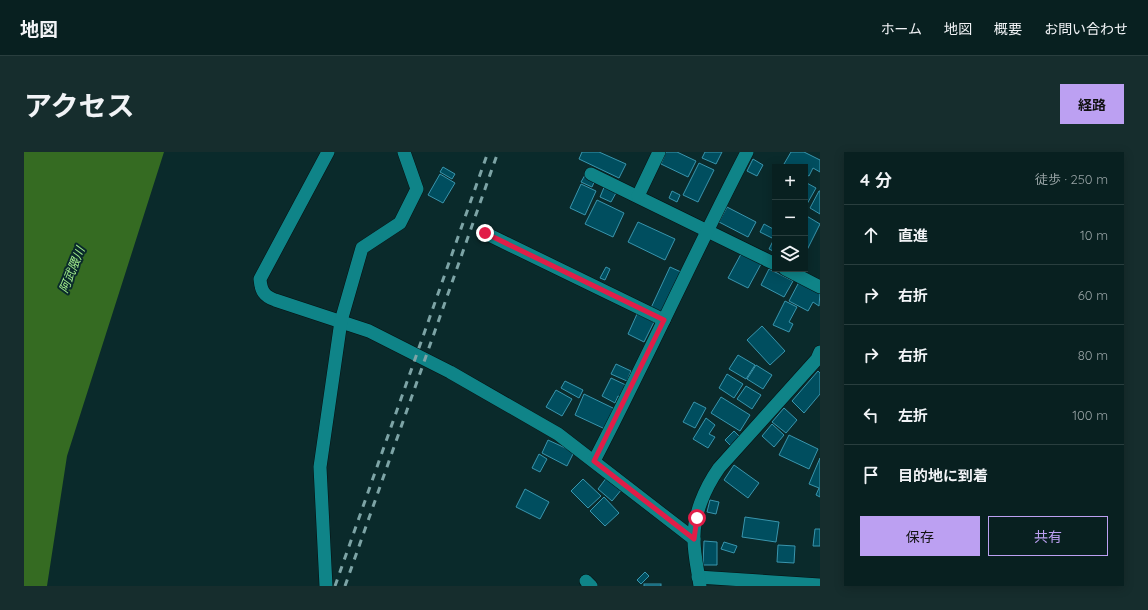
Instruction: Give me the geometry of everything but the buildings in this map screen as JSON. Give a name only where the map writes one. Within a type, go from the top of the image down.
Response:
[{"type":"street","points":[[328,152],[260,279],[261,287],[267,297],[369,331],[444,368],[558,434],[694,539]]},
{"type":"street","points":[[326,586],[320,467],[341,321],[362,248],[400,223],[417,189],[404,152]]},
{"type":"street","points":[[638,196],[659,152]]},
{"type":"street","points":[[594,461],[707,229],[747,152]]},
{"type":"street","points":[[591,174],[707,229],[772,262]]},
{"type":"street","points":[[485,233],[664,320]]},
{"type":"street","points":[[792,272],[820,287]]},
{"type":"street","points":[[819,357],[724,462],[709,483],[698,513],[694,539],[699,582],[820,585]]},
{"type":"street","points":[[586,586],[586,581],[591,586]]},
{"type":"water","name":"阿武隈川","points":[[24,152],[164,152],[67,456],[47,586],[24,586]]},
{"type":"railway","points":[[335,586],[488,152]]},
{"type":"railway","points":[[345,586],[498,152]]},
{"type":"route","points":[[485,233],[664,320],[625,402],[594,461],[694,539],[697,518]]}]
